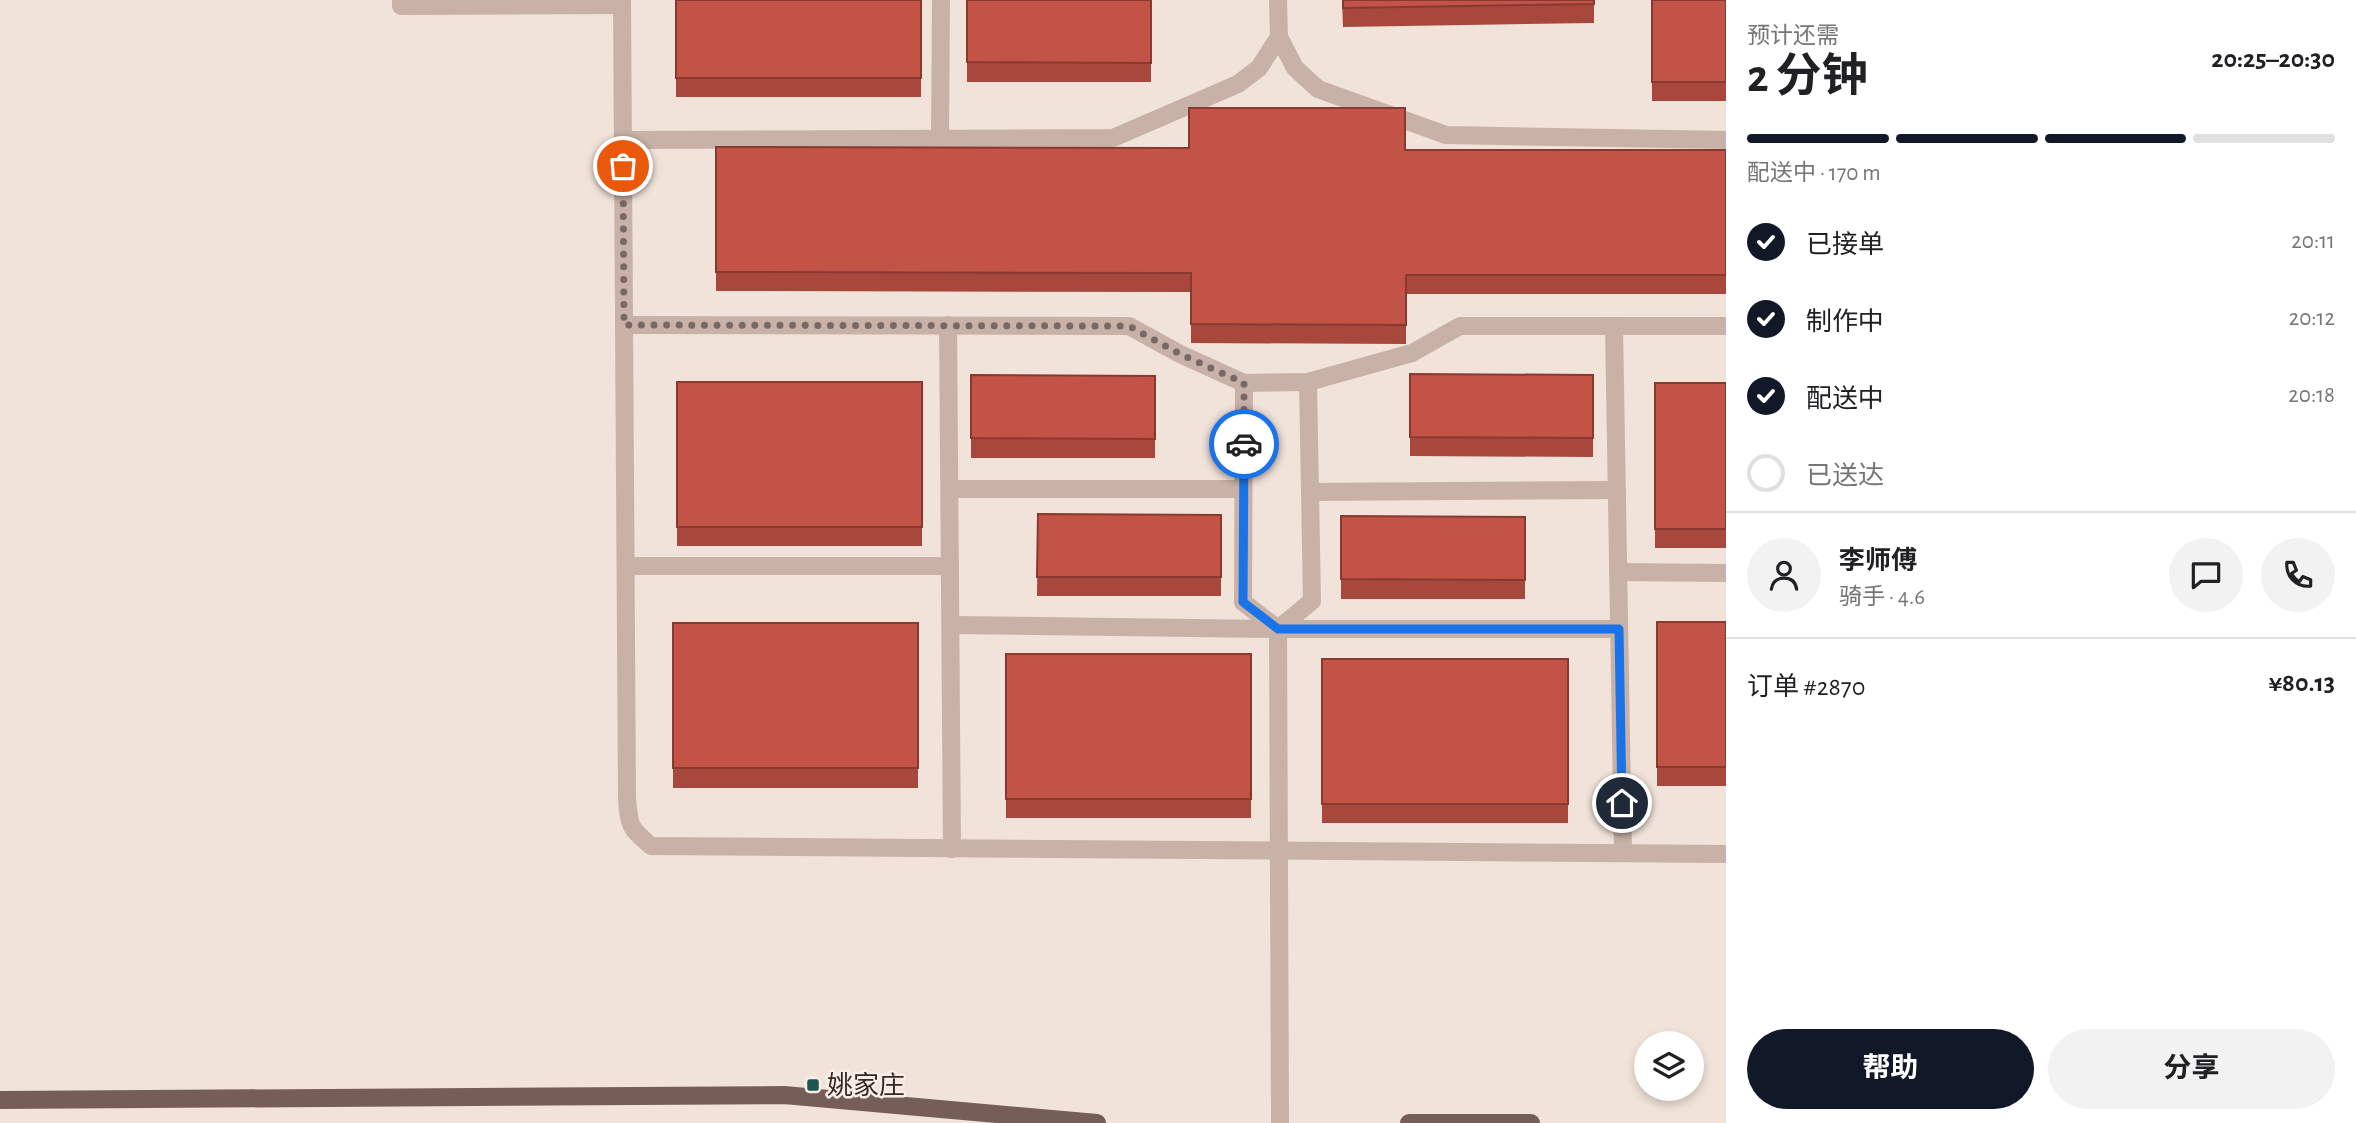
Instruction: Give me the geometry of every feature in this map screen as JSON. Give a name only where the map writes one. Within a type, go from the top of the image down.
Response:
[{"type":"main road","points":[[0,1100],[784,1095],[1097,1123]]},
{"type":"main road","points":[[1409,1123],[1531,1123]]},
{"type":"street","points":[[401,0],[401,6],[622,3],[627,798],[633,831],[651,846],[1726,854]]},
{"type":"street","points":[[940,139],[941,0]]},
{"type":"street","points":[[1279,0],[1279,37],[1295,68],[1318,89],[1447,135],[1726,140]]},
{"type":"street","points":[[623,140],[1112,138],[1238,84],[1259,68],[1279,37]]},
{"type":"street","points":[[624,325],[1129,326],[1180,354],[1244,383],[1308,382],[1412,353],[1460,326],[1726,326]]},
{"type":"street","points":[[948,325],[953,849]]},
{"type":"street","points":[[1614,326],[1623,853]]},
{"type":"street","points":[[1278,629],[1312,601],[1308,382]]},
{"type":"street","points":[[1244,383],[1243,602],[1278,629]]},
{"type":"street","points":[[950,489],[1244,489]]},
{"type":"street","points":[[1310,492],[1617,490]]},
{"type":"street","points":[[626,566],[950,566]]},
{"type":"street","points":[[1618,572],[1726,573]]},
{"type":"street","points":[[951,625],[1619,629]]},
{"type":"street","points":[[1278,629],[1280,1123]]},
{"type":"building","points":[[676,0],[921,0],[921,78],[676,78]]},
{"type":"building","points":[[967,0],[1151,0],[1151,63],[967,62]]},
{"type":"building","points":[[1343,0],[1594,0],[1594,4],[1343,8]]},
{"type":"building","points":[[1652,0],[1726,0],[1726,82],[1652,82]]},
{"type":"building","points":[[1189,108],[1405,108],[1405,150],[1726,150],[1726,275],[1406,275],[1406,325],[1191,324],[1191,273],[716,272],[716,147],[1189,148]]},
{"type":"building","points":[[1410,374],[1593,375],[1593,438],[1410,437]]},
{"type":"building","points":[[971,375],[1155,376],[1155,439],[971,438]]},
{"type":"building","points":[[677,382],[922,382],[922,527],[677,527]]},
{"type":"building","points":[[1655,383],[1726,383],[1726,529],[1655,529]]},
{"type":"building","points":[[1038,514],[1221,515],[1221,577],[1037,577]]},
{"type":"building","points":[[1341,516],[1525,517],[1525,580],[1341,579]]},
{"type":"building","points":[[1657,622],[1726,622],[1726,767],[1657,767]]},
{"type":"building","points":[[673,623],[918,623],[918,768],[673,768]]},
{"type":"building","points":[[1006,654],[1251,654],[1251,799],[1006,799]]},
{"type":"building","points":[[1322,659],[1568,659],[1568,804],[1322,804]]},
{"type":"way so far","points":[[623,166],[624,325],[1129,326],[1180,354],[1244,383],[1244,444]]},
{"type":"place","name":"姚家庄","points":[[813,1085]]},
{"type":"route","points":[[1244,444],[1243,602],[1278,629],[1619,629],[1622,803]]}]
